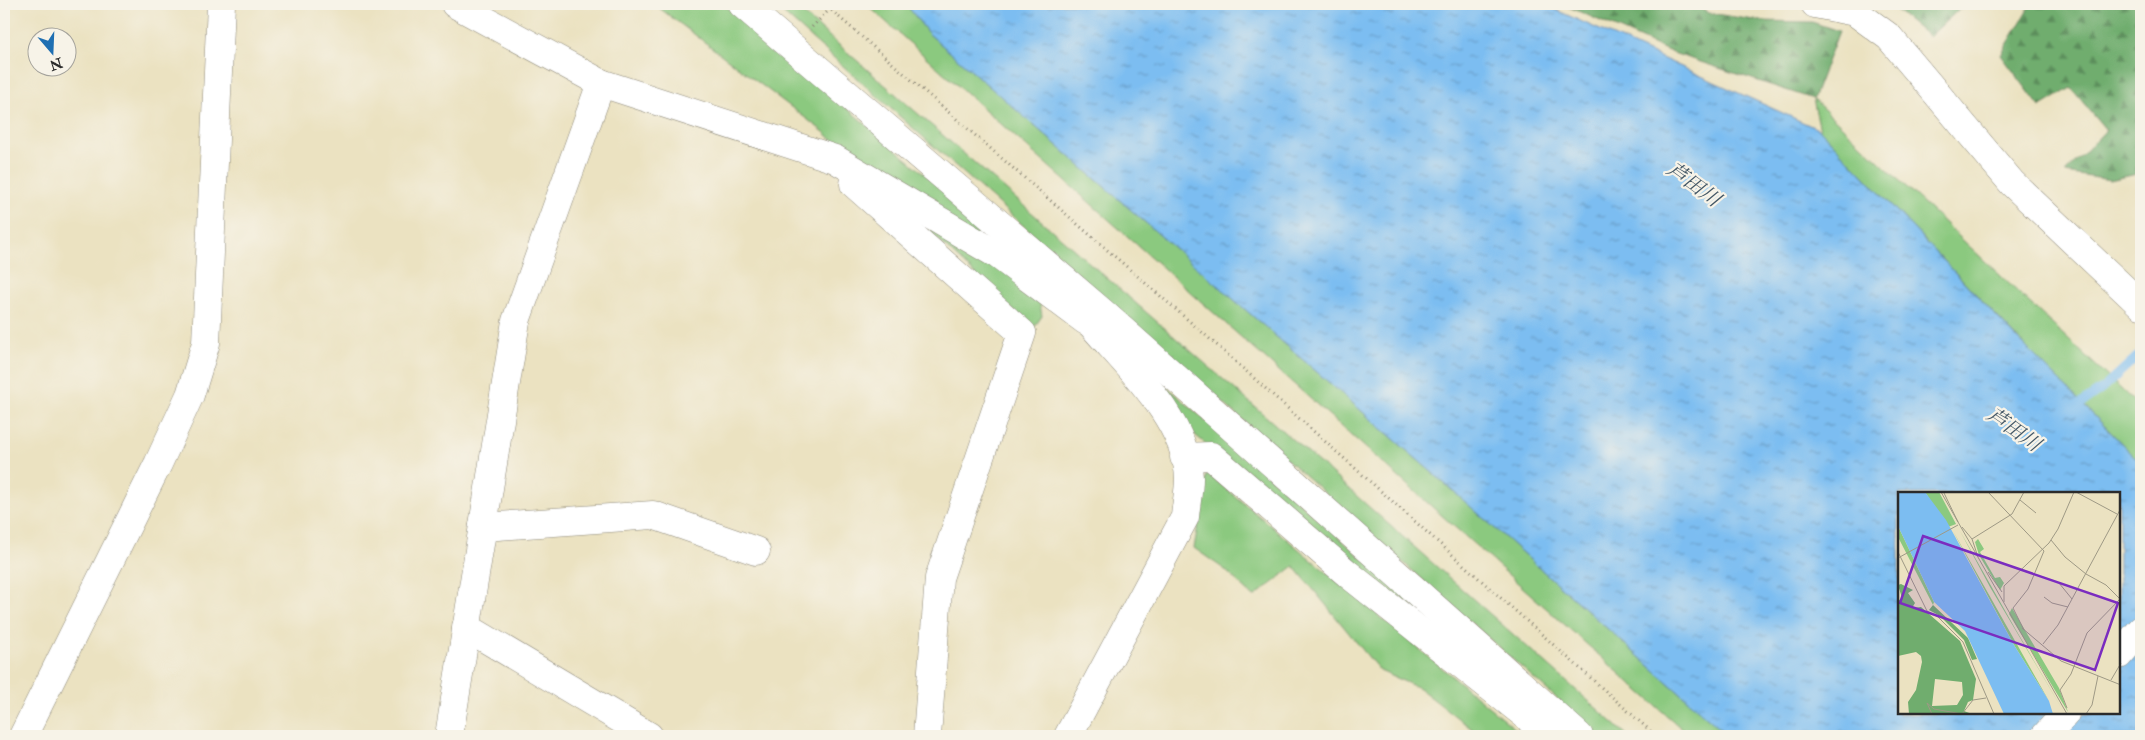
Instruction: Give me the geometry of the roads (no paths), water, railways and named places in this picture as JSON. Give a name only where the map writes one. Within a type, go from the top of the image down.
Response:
[{"type":"street","points":[[23,736],[158,464],[190,395],[206,343],[220,4]]},
{"type":"street","points":[[455,4],[601,83],[834,159],[998,255],[1097,318],[1159,402],[1182,445],[1189,478],[1185,517],[1068,736]]},
{"type":"street","points":[[742,4],[1097,318],[1579,736]]},
{"type":"street","points":[[1815,4],[1855,12],[1889,37],[2012,184],[2141,304]]},
{"type":"street","points":[[448,736],[516,322],[601,83]]},
{"type":"street","points":[[834,159],[846,177],[1022,333],[939,578],[927,736]]},
{"type":"street","points":[[1184,457],[1211,456],[1348,574],[1529,718],[1543,736]]},
{"type":"street","points":[[482,527],[653,515],[756,551]]},
{"type":"street","points":[[466,627],[649,736]]},
{"type":"street","points":[[2120,654],[2141,630]]},
{"type":"street","points":[[2045,736],[2064,715]]},
{"type":"water","name":"芦田川","points":[[906,4],[1543,4],[1820,130],[2017,338],[2141,463],[2141,736],[1728,736],[1435,475],[928,33]]},
{"type":"waterway","points":[[2072,410],[2102,389],[2141,353]]}]
